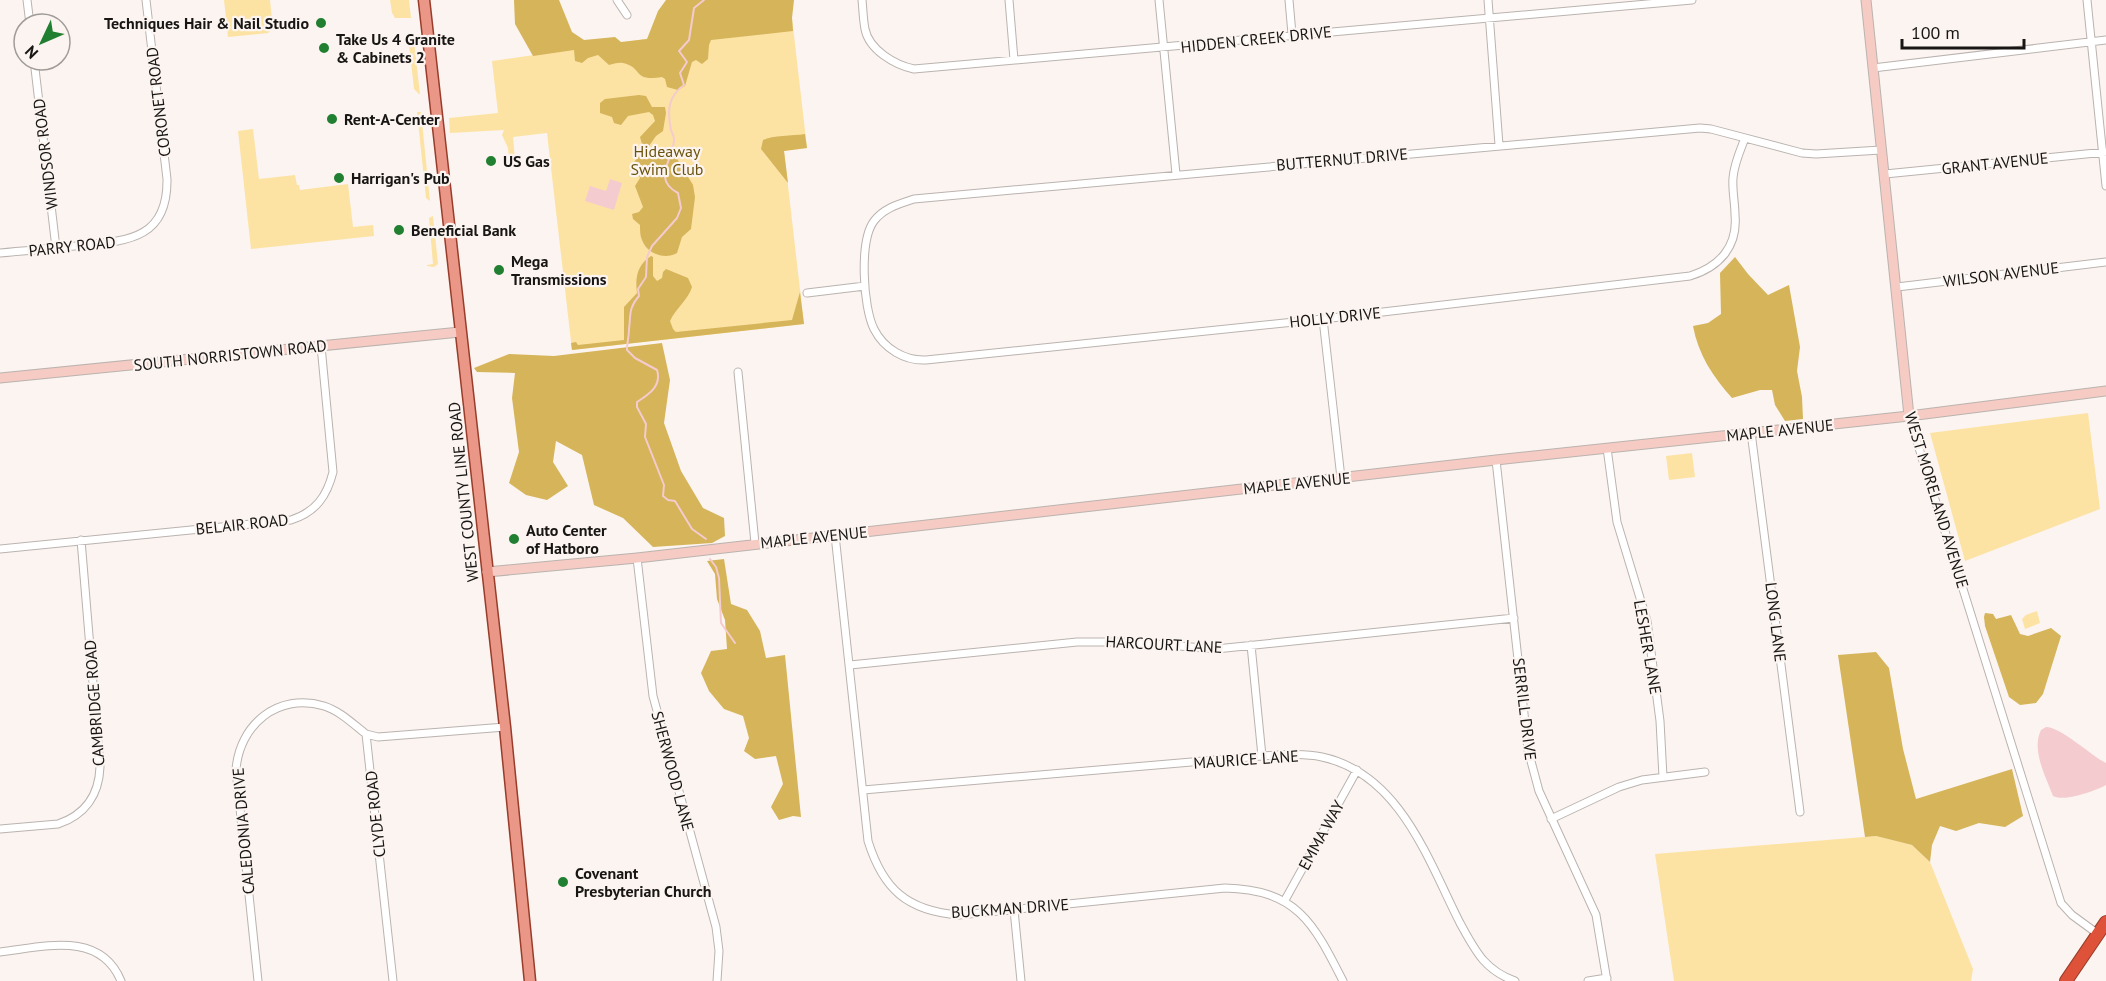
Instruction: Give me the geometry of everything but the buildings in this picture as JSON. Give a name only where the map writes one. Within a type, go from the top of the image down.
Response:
[{"type":"highway","points":[[2066,981],[2106,922]]},
{"type":"main road","name":"WEST COUNTY LINE ROAD","points":[[424,0],[505,727],[530,981]]},
{"type":"street","name":"CORONET ROAD","points":[[146,0],[167,179],[164,204]]},
{"type":"street","points":[[617,0],[627,15]]},
{"type":"street","name":"HIDDEN CREEK DRIVE","points":[[862,0],[865,31],[870,40],[878,50],[905,67],[914,69],[1692,0]]},
{"type":"street","points":[[1009,0],[1014,60]]},
{"type":"street","points":[[1159,0],[1176,174]]},
{"type":"street","points":[[1289,0],[1292,34]]},
{"type":"street","points":[[1488,0],[1499,145]]},
{"type":"street","name":"WEST MORELAND AVENUE","points":[[1866,0],[1909,416],[2061,903],[2072,915],[2098,934]]},
{"type":"street","points":[[2087,0],[2106,186]]},
{"type":"street","points":[[1873,68],[2106,40]]},
{"type":"street","name":"WINDSOR ROAD","points":[[35,72],[56,248]]},
{"type":"street","name":"BUTTERNUT DRIVE","points":[[865,286],[864,251],[869,230],[883,212],[914,199],[1700,128],[1809,154],[1881,150]]},
{"type":"street","name":"HOLLY DRIVE","points":[[865,286],[870,318],[879,337],[900,356],[917,361],[1323,319],[1678,278],[1700,273],[1725,256],[1734,236],[1736,222],[1733,178],[1745,138]]},
{"type":"street","name":"GRANT AVENUE","points":[[1885,174],[2104,152]]},
{"type":"street","name":"PARRY ROAD","points":[[0,253],[124,241],[135,237],[151,226],[164,204]]},
{"type":"street","name":"WILSON AVENUE","points":[[1897,287],[2106,262]]},
{"type":"street","points":[[807,293],[865,286]]},
{"type":"street","points":[[1323,319],[1341,478]]},
{"type":"street","name":"SOUTH NORRISTOWN ROAD","points":[[0,378],[460,332]]},
{"type":"street","name":"BELAIR ROAD","points":[[0,549],[291,520],[316,507],[327,491],[333,472],[321,346]]},
{"type":"street","points":[[738,372],[755,543]]},
{"type":"street","name":"MAPLE AVENUE","points":[[487,572],[637,558],[1496,460],[1909,416],[2106,391]]},
{"type":"street","name":"LONG LANE","points":[[1751,432],[1800,813]]},
{"type":"street","name":"LESHER LANE","points":[[1607,448],[1617,522],[1647,621],[1660,721],[1663,777]]},
{"type":"street","name":"SERRILL DRIVE","points":[[1496,460],[1528,750],[1539,791],[1596,915],[1607,980]]},
{"type":"street","name":"BUCKMAN DRIVE","points":[[835,535],[868,841],[872,855],[885,879],[903,898],[914,905],[940,914],[959,915],[1225,888],[1257,891],[1285,900],[1308,920],[1316,929],[1343,981]]},
{"type":"street","name":"CAMBRIDGE ROAD","points":[[0,829],[58,824],[76,816],[87,806],[96,789],[100,767],[81,540]]},
{"type":"street","name":"SHERWOOD LANE","points":[[637,558],[653,696],[716,927],[719,951],[717,981]]},
{"type":"street","name":"HARCOURT LANE","points":[[850,665],[1077,642],[1129,642],[1216,649],[1514,618]]},
{"type":"street","points":[[1251,645],[1262,756]]},
{"type":"street","name":"CALEDONIA DRIVE","points":[[258,981],[236,770],[242,740],[252,726],[272,711],[304,703],[323,706],[338,713],[366,734]]},
{"type":"street","points":[[366,734],[378,737],[505,727]]},
{"type":"street","name":"CLYDE ROAD","points":[[366,734],[393,981]]},
{"type":"street","name":"MAURICE LANE","points":[[863,790],[1262,756],[1304,754],[1323,757],[1357,770],[1370,778],[1383,791],[1405,818],[1477,954],[1496,972],[1515,981]]},
{"type":"street","name":"EMMA WAY","points":[[1285,900],[1357,770]]},
{"type":"street","points":[[1551,819],[1618,787],[1642,780],[1706,772]]},
{"type":"street","points":[[1014,910],[1021,981]]},
{"type":"street","points":[[0,952],[66,945],[82,946],[96,952],[113,965],[121,981]]},
{"type":"street","points":[[1588,981],[1607,980]]},
{"type":"green space","points":[[224,0],[270,0],[273,29],[268,33],[228,37]]},
{"type":"green space","points":[[390,0],[409,0],[411,18],[395,18]]},
{"type":"green space","points":[[514,0],[559,0],[572,32],[584,40],[615,37],[621,42],[647,39],[658,11],[666,0],[794,0],[793,31],[711,40],[708,59],[702,64],[696,60],[692,62],[685,86],[678,90],[667,87],[662,77],[642,76],[623,63],[609,65],[598,55],[582,63],[575,61],[574,50],[533,56],[515,24]]},
{"type":"green space","name":"Hideaway Swim Club","points":[[792,18],[807,148],[784,151],[804,324],[572,350],[547,133],[513,137],[515,160],[509,159],[508,148],[502,135],[504,130],[450,133],[449,118],[498,113],[492,61]]},
{"type":"green space","points":[[413,32],[420,94],[414,89],[408,36],[408,33]]},
{"type":"green space","points":[[646,96],[652,107],[665,107],[663,131],[649,146],[642,144],[640,137],[655,121],[649,112],[628,116],[621,125],[614,123],[612,117],[600,113],[600,103],[605,99]]},
{"type":"green space","points":[[417,112],[421,112],[430,201],[426,198]]},
{"type":"green space","points":[[253,129],[259,179],[295,175],[300,190],[348,184],[353,227],[373,225],[374,236],[251,249],[238,131]]},
{"type":"green space","points":[[805,134],[807,148],[784,151],[788,183],[761,149],[763,140],[777,136]]},
{"type":"green space","points":[[664,151],[673,152],[693,185],[695,197],[691,229],[682,237],[677,253],[667,256],[652,252],[644,245],[640,225],[633,219],[632,214],[639,212],[643,207],[635,186],[640,178],[634,162],[639,156],[655,159]]},
{"type":"green space","points":[[433,216],[438,264],[434,267],[427,266],[433,264],[429,218]]},
{"type":"green space","points":[[651,256],[653,257],[653,276],[657,281],[662,278],[666,269],[688,278],[692,287],[670,321],[676,332],[792,320],[800,292],[804,324],[572,350],[571,343],[576,342],[578,345],[624,340],[624,307],[637,293],[638,272]]},
{"type":"green space","points":[[1735,257],[1768,295],[1789,285],[1800,347],[1797,371],[1803,419],[1785,421],[1775,405],[1772,390],[1760,390],[1732,398],[1703,356],[1693,326],[1708,323],[1721,314],[1720,273]]},
{"type":"green space","points":[[662,343],[670,380],[664,423],[681,471],[703,508],[724,518],[725,536],[712,543],[653,547],[623,518],[594,505],[582,455],[556,441],[553,462],[568,486],[547,500],[526,495],[509,483],[519,452],[512,398],[515,373],[477,372],[474,368],[509,354],[554,356]]},
{"type":"green space","points":[[2088,413],[2100,509],[1965,561],[1930,433]]},
{"type":"green space","points":[[1692,453],[1695,477],[1669,480],[1666,456]]},
{"type":"green space","points":[[724,559],[731,604],[747,610],[760,631],[766,658],[785,655],[801,817],[793,816],[779,820],[771,807],[783,784],[776,756],[755,759],[744,751],[749,738],[743,716],[724,709],[709,691],[701,673],[711,651],[727,649],[725,620],[717,599],[715,574],[707,561]]},
{"type":"green space","points":[[2037,611],[2040,623],[2025,629],[2022,619]]},
{"type":"green space","points":[[1985,613],[1993,614],[1996,619],[2011,615],[2020,634],[2028,636],[2051,628],[2061,636],[2043,694],[2036,703],[2020,705],[2009,697],[1985,626]]},
{"type":"green space","points":[[1876,652],[1889,668],[1903,749],[1916,799],[2012,769],[2023,816],[2005,827],[1979,823],[1956,831],[1940,826],[1932,845],[1930,862],[1912,845],[1876,836],[1865,837],[1838,655]]},
{"type":"green space","points":[[1876,836],[1912,845],[1930,862],[1973,969],[1971,981],[1674,981],[1655,854]]},
{"type":"shaded area","points":[[610,179],[622,183],[614,210],[585,201],[590,186],[606,191]]},
{"type":"shaded area","points":[[2046,727],[2067,736],[2106,763],[2106,785],[2072,797],[2053,796],[2041,763],[2038,746],[2041,730]]},
{"type":"waterway","points":[[704,0],[694,8],[689,40],[679,51],[687,62],[680,73],[684,85],[675,94],[669,110],[674,139],[665,175],[670,187],[678,193],[681,208],[677,218],[652,246],[647,257],[646,277],[638,289],[639,296],[631,312],[627,350],[635,358],[657,370],[656,385],[650,393],[637,402],[637,407],[646,424],[645,437],[664,485],[663,496],[675,501],[692,529],[706,539]]},
{"type":"waterway","points":[[710,559],[716,567],[719,578],[721,623],[735,643]]},
{"type":"place","name":"Techniques Hair & Nail Studio","points":[[321,23]]},
{"type":"place","name":"Take Us 4 Granite & Cabinets 2","points":[[324,48]]},
{"type":"place","name":"Rent-A-Center","points":[[332,119]]},
{"type":"place","name":"US Gas","points":[[491,161]]},
{"type":"place","name":"Harrigan's Pub","points":[[339,178]]},
{"type":"place","name":"Beneficial Bank","points":[[399,230]]},
{"type":"place","name":"Mega Transmissions","points":[[499,270]]},
{"type":"place","name":"Auto Center of Hatboro","points":[[514,539]]},
{"type":"place","name":"Covenant Presbyterian Church","points":[[563,882]]}]
